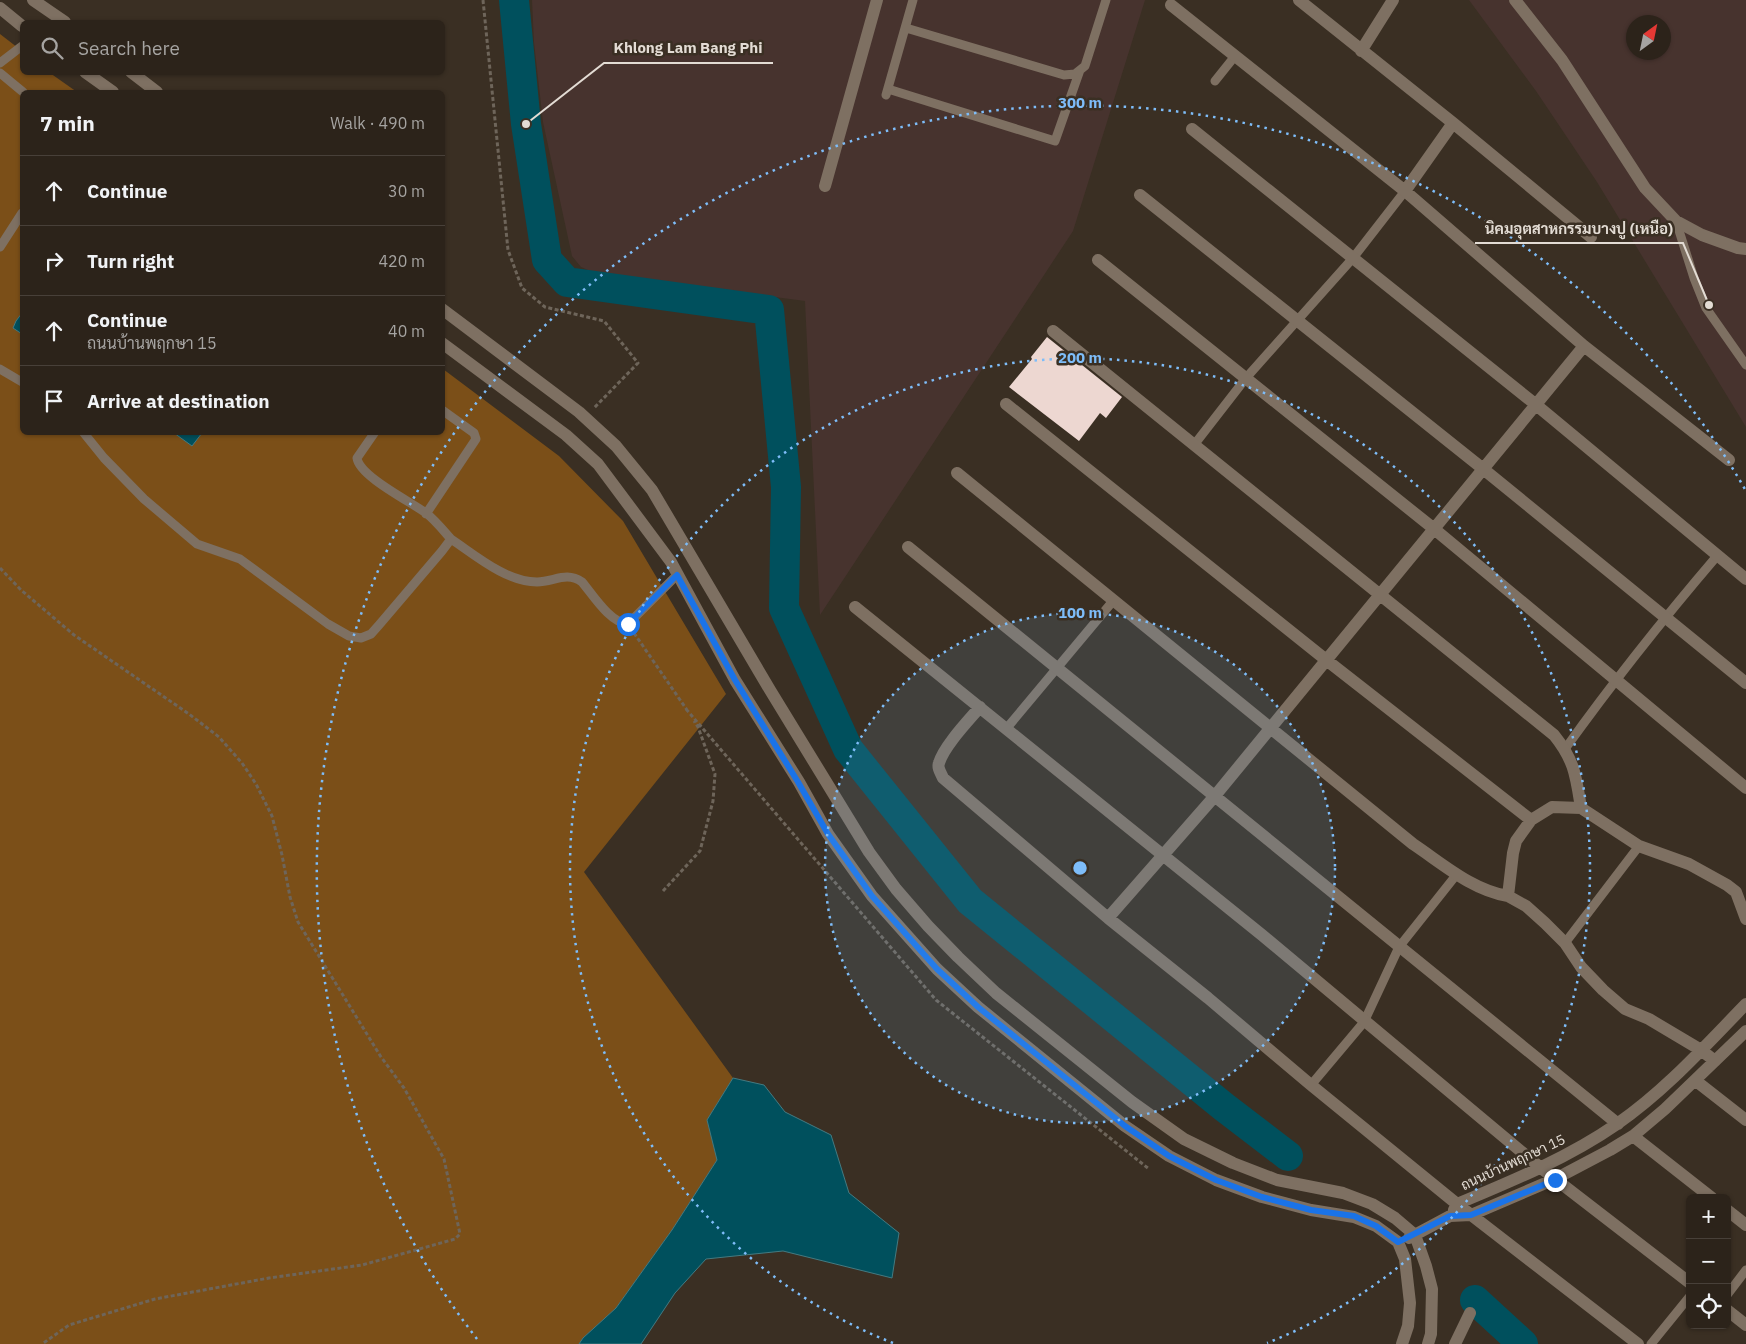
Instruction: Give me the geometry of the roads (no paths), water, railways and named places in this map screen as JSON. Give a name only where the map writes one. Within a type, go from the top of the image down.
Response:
[{"type":"street","points":[[33,0],[57,20]]},
{"type":"street","points":[[825,186],[877,0]]},
{"type":"street","points":[[1299,0],[1453,123],[1591,237]]},
{"type":"street","points":[[1361,51],[1393,0]]},
{"type":"street","points":[[1515,0],[1562,60],[1645,188],[1676,221],[1702,235],[1746,249]]},
{"type":"street","points":[[1171,6],[1405,191],[1584,346],[1729,460]]},
{"type":"street","points":[[0,8],[20,24]]},
{"type":"street","points":[[90,75],[110,90]]},
{"type":"street","points":[[134,75],[154,90]]},
{"type":"street","points":[[1405,191],[1453,123]]},
{"type":"street","points":[[1192,129],[1535,404],[1746,580]]},
{"type":"street","points":[[1140,195],[1482,468],[1746,683]]},
{"type":"street","points":[[1098,260],[1433,528],[1746,788]]},
{"type":"street","points":[[445,311],[585,418],[616,446],[652,490],[770,690],[870,852],[896,889],[958,957],[996,993],[1124,1096],[1184,1139],[1232,1163],[1277,1180],[1343,1193],[1372,1204],[1395,1218],[1415,1235],[1426,1266],[1432,1289],[1431,1334],[1428,1344]]},
{"type":"street","points":[[1053,331],[1554,735],[1565,749],[1576,771],[1581,808]]},
{"type":"street","points":[[445,345],[566,435],[598,464],[671,562],[735,680],[828,834],[872,896],[937,969],[978,1007],[1125,1126],[1169,1156],[1216,1180],[1262,1197],[1311,1210],[1354,1216],[1376,1226],[1398,1242],[1405,1260],[1410,1303],[1408,1326],[1402,1344]]},
{"type":"street","points":[[1108,918],[1162,854],[1214,797],[1325,659],[1584,346]]},
{"type":"street","points":[[1006,404],[1325,659],[1531,820]]},
{"type":"street","points":[[957,473],[1413,844],[1467,881],[1492,893],[1508,896],[1526,906],[1565,943],[1581,967],[1625,1009],[1650,1019],[1701,1050],[1715,1061]]},
{"type":"street","points":[[908,548],[1618,1124]]},
{"type":"street","points":[[855,607],[1262,935],[1555,1180],[1686,1280]]},
{"type":"street","points":[[980,707],[946,749],[938,764],[943,778],[1108,918],[1208,998],[1457,1204],[1638,1344]]},
{"type":"street","points":[[1508,896],[1516,841],[1531,820],[1552,807],[1581,808],[1639,846],[1689,864],[1727,885],[1736,892],[1746,919]]},
{"type":"street","name":"ถนนบ้านพฤกษา 15","points":[[1450,1216],[1457,1204],[1541,1168],[1618,1124],[1654,1095],[1746,1004]]},
{"type":"street","points":[[1398,1242],[1450,1216],[1471,1215],[1555,1180],[1610,1150],[1633,1136],[1665,1109],[1746,1031]]},
{"type":"street","points":[[1696,1081],[1746,1120]]},
{"type":"street","points":[[1633,1136],[1707,1194]]},
{"type":"street","points":[[1731,1213],[1746,1225]]},
{"type":"street","points":[[1455,1344],[1470,1313]]},
{"type":"street","points":[[1731,1313],[1746,1325]]},
{"type":"lane","points":[[913,0],[887,92],[1055,140],[1080,70]]},
{"type":"lane","points":[[906,28],[1064,75],[1075,74],[1085,66],[1106,0]]},
{"type":"lane","points":[[0,63],[20,48]]},
{"type":"lane","points":[[1215,80],[1235,56]]},
{"type":"lane","points":[[0,73],[21,90]]},
{"type":"lane","points":[[1194,445],[1246,378],[1353,258],[1405,191]]},
{"type":"lane","points":[[0,247],[20,216]]},
{"type":"lane","points":[[1676,221],[1694,278],[1706,308],[1743,355],[1746,365]]},
{"type":"lane","points":[[0,369],[20,381]]},
{"type":"lane","points":[[426,514],[476,439],[474,433],[445,412]]},
{"type":"lane","points":[[85,435],[104,458],[144,499],[198,544],[240,558],[328,624],[349,636],[361,638],[372,634],[451,538]]},
{"type":"lane","points":[[373,435],[357,458],[359,465],[389,490],[426,514],[451,538],[492,568],[517,578],[537,582],[566,576],[576,578],[582,582],[611,616],[623,624],[628,624],[677,575]]},
{"type":"lane","points":[[1565,749],[1615,680],[1717,556]]},
{"type":"lane","points":[[1006,729],[1113,601]]},
{"type":"lane","points":[[1565,943],[1639,846]]},
{"type":"lane","points":[[1311,1085],[1364,1022],[1399,947],[1457,874]]},
{"type":"lane","points":[[1731,1290],[1746,1270]]},
{"type":"lane","points":[[1651,1344],[1686,1301]]},
{"type":"water","points":[[20,316],[20,333],[13,328]]},
{"type":"water","points":[[177,435],[200,435],[192,446]]},
{"type":"water","points":[[733,1078],[764,1085],[785,1112],[831,1135],[849,1193],[899,1233],[892,1278],[783,1251],[706,1259],[675,1293],[641,1344],[579,1344],[583,1338],[616,1308],[672,1230],[717,1160],[707,1120]]},
{"type":"waterway","points":[[514,0],[526,124],[547,260],[567,282],[769,310],[786,487],[784,608],[848,749],[970,901],[1224,1107],[1288,1156]]},
{"type":"waterway","points":[[1475,1300],[1523,1344]]},
{"type":"place","name":"Khlong Lam Bang Phi","points":[[526,124]]},
{"type":"place","name":"นิคมอุตสาหกรรมบางปู (เหนือ)","points":[[1709,305]]}]
